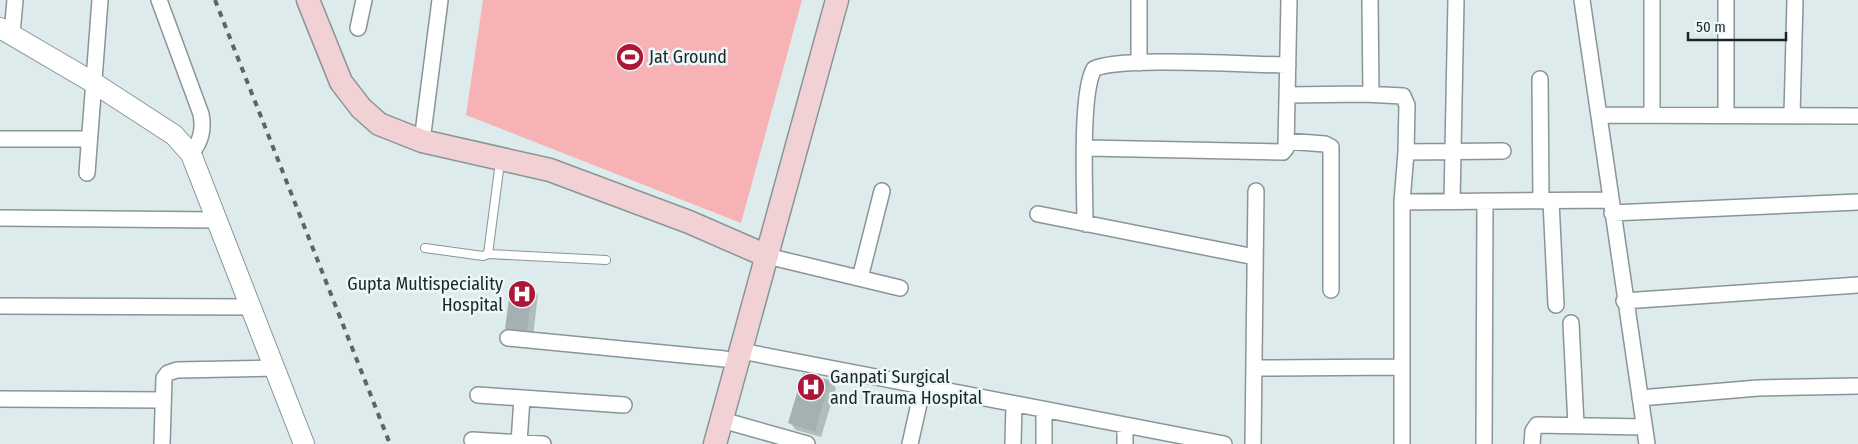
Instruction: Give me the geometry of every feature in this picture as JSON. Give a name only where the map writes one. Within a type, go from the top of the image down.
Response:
[{"type":"main road","points":[[308,0],[341,82],[361,108],[379,124],[422,141],[550,170],[689,222],[761,253]]},
{"type":"main road","points":[[702,444],[733,355],[761,253],[805,90],[823,0]]},
{"type":"main road","points":[[805,90],[837,0]]},
{"type":"main road","points":[[715,444],[722,420],[733,355]]},
{"type":"street","points":[[16,0],[6,31],[94,83],[174,135],[191,154],[304,444]]},
{"type":"street","points":[[87,173],[88,139],[100,0]]},
{"type":"street","points":[[159,0],[201,114],[203,129],[197,146],[191,154]]},
{"type":"street","points":[[358,28],[364,0]]},
{"type":"street","points":[[422,141],[440,0]]},
{"type":"street","points":[[1139,0],[1139,63]]},
{"type":"street","points":[[1086,148],[1279,153],[1286,148],[1289,0]]},
{"type":"street","points":[[1370,0],[1371,94]]},
{"type":"street","points":[[1452,201],[1456,0]]},
{"type":"street","points":[[1582,0],[1624,301],[1647,444]]},
{"type":"street","points":[[1652,0],[1652,115]]},
{"type":"street","points":[[1726,0],[1726,115]]},
{"type":"street","points":[[1792,116],[1795,0]]},
{"type":"street","points":[[1085,224],[1086,107],[1090,76],[1094,70],[1107,65],[1139,63],[1288,65]]},
{"type":"street","points":[[1540,80],[1546,201],[1556,305]]},
{"type":"street","points":[[1287,95],[1371,94],[1405,97],[1407,105],[1406,152],[1402,202],[1402,444]]},
{"type":"street","points":[[1598,115],[1858,116]]},
{"type":"street","points":[[0,139],[88,139]]},
{"type":"street","points":[[1286,141],[1325,144],[1332,147],[1331,290]]},
{"type":"street","points":[[1406,152],[1503,151]]},
{"type":"street","points":[[860,278],[882,191]]},
{"type":"street","points":[[1253,444],[1256,191]]},
{"type":"street","points":[[1402,202],[1546,201],[1611,206],[1858,202]]},
{"type":"street","points":[[1484,444],[1485,202]]},
{"type":"street","points":[[1038,214],[1255,258]]},
{"type":"street","points":[[0,218],[216,220]]},
{"type":"street","points":[[761,253],[900,288]]},
{"type":"street","points":[[1624,301],[1858,285]]},
{"type":"street","points":[[0,306],[250,308]]},
{"type":"street","points":[[1571,324],[1576,425]]},
{"type":"street","points":[[508,338],[733,355],[923,386],[1224,444]]},
{"type":"street","points":[[1254,368],[1402,367]]},
{"type":"street","points":[[162,444],[164,378],[168,373],[177,370],[275,368]]},
{"type":"street","points":[[910,444],[923,386]]},
{"type":"street","points":[[1640,398],[1758,388],[1858,386]]},
{"type":"street","points":[[478,395],[624,405]]},
{"type":"street","points":[[519,442],[522,398]]},
{"type":"street","points":[[0,399],[163,400]]},
{"type":"street","points":[[1013,444],[1014,404]]},
{"type":"street","points":[[1044,410],[1044,444]]},
{"type":"street","points":[[722,420],[807,444]]},
{"type":"street","points":[[1125,425],[1125,444]]},
{"type":"street","points":[[1532,444],[1533,431],[1537,425],[1644,427]]},
{"type":"street","points":[[472,440],[543,444]]},
{"type":"lane","points":[[488,254],[501,158]]},
{"type":"lane","points":[[424,248],[483,256],[488,254],[606,260]]},
{"type":"shaded area","name":"Jat Ground","points":[[483,0],[802,0],[741,223],[466,115]]},
{"type":"building","points":[[511,284],[532,287],[527,330],[505,329]]},
{"type":"building","points":[[803,373],[830,380],[815,432],[788,423]]},
{"type":"railway","points":[[215,0],[390,444]]},
{"type":"place","name":"Jat Ground","points":[[630,57]]},
{"type":"place","name":"Gupta Multispeciality Hospital","points":[[522,294]]},
{"type":"place","name":"Ganpati Surgical and Trauma Hospital","points":[[811,387]]}]
